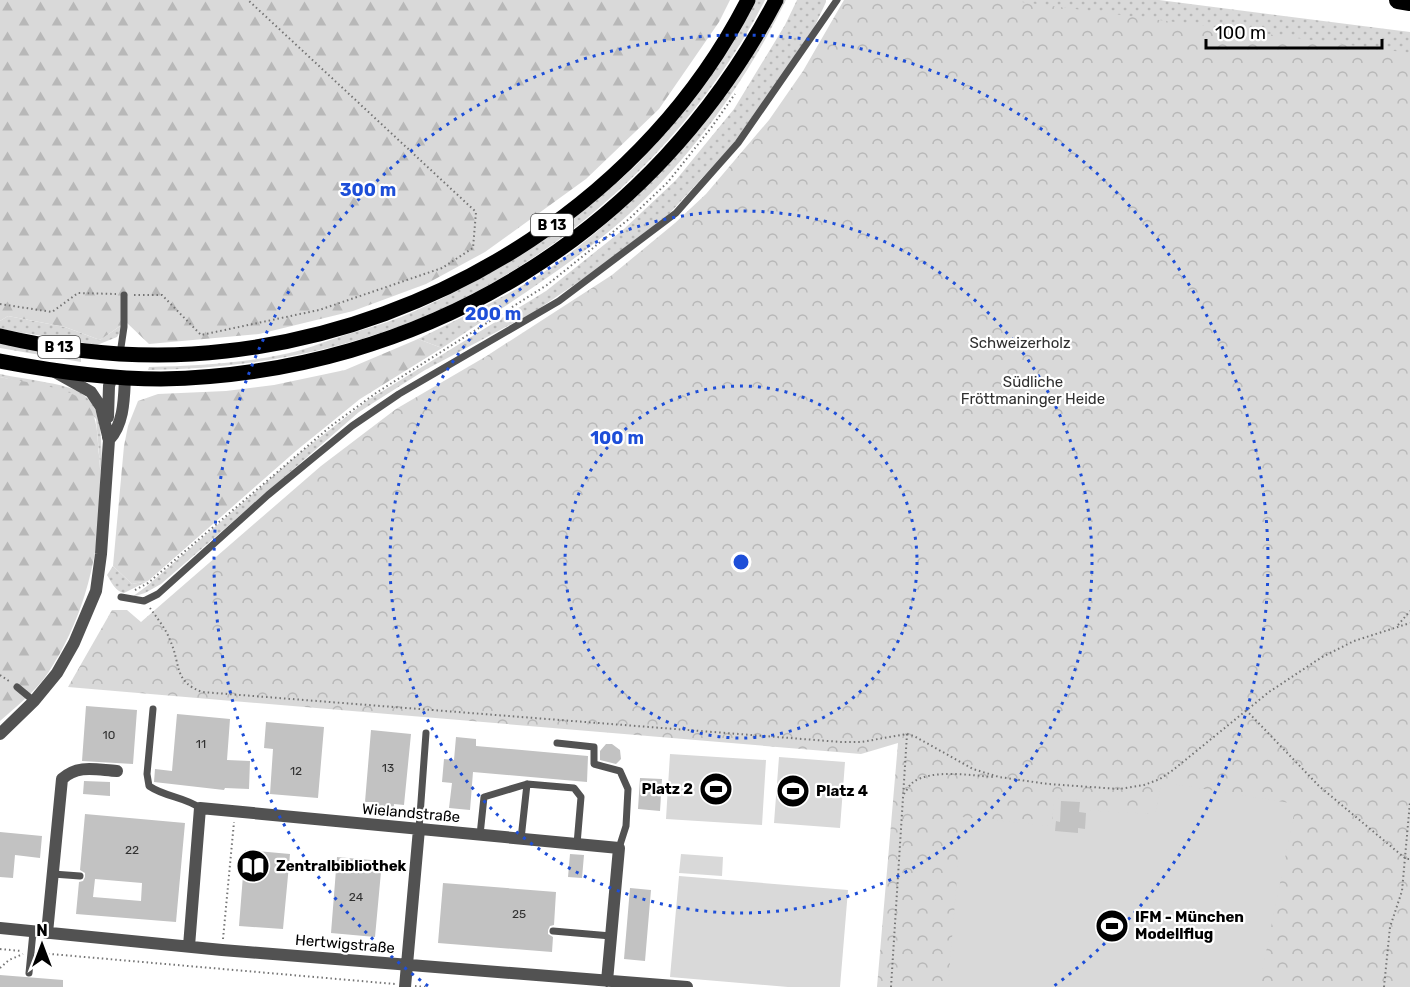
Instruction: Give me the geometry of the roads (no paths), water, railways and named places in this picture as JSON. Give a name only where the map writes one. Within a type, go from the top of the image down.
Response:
[{"type":"highway","points":[[1398,0],[1410,2]]},
{"type":"main road","name":"B 13","points":[[0,336],[59,347],[120,354],[169,355],[225,351],[278,343],[381,316],[458,282],[497,261],[562,218],[607,181],[649,140],[702,75],[747,0]]},
{"type":"main road","name":"B 13","points":[[0,361],[54,371],[118,377],[210,377],[307,363],[378,343],[443,316],[500,288],[558,251],[608,213],[643,181],[689,130],[729,78],[776,0]]},
{"type":"main road","points":[[118,377],[120,354]]},
{"type":"street","points":[[54,371],[91,392],[101,407],[108,440]]},
{"type":"street","points":[[0,734],[34,701],[57,673],[74,643],[96,591],[101,554],[108,405],[118,377]]},
{"type":"street","points":[[47,933],[62,779],[70,771],[79,768],[117,771]]},
{"type":"street","points":[[189,946],[200,808]]},
{"type":"street","name":"Wielandstraße","points":[[200,808],[619,848]]},
{"type":"street","points":[[405,986],[419,829]]},
{"type":"street","points":[[607,981],[619,848]]},
{"type":"street","name":"Hertwigstraße","points":[[0,928],[222,950],[687,987]]},
{"type":"lane","points":[[121,597],[144,601],[158,594],[268,495],[352,426],[399,394],[559,301],[622,256],[676,213],[738,143],[837,0]]},
{"type":"lane","points":[[120,354],[124,295]]},
{"type":"lane","points":[[16,687],[34,701]]},
{"type":"lane","points":[[153,709],[147,774],[149,786],[158,792],[190,800],[200,808]]},
{"type":"lane","points":[[419,829],[426,733]]},
{"type":"lane","points":[[557,743],[594,747],[594,764],[620,771],[628,789],[626,826],[619,848]]},
{"type":"lane","points":[[480,835],[484,797],[527,784],[574,788],[581,797],[577,844]]},
{"type":"lane","points":[[521,839],[527,784]]},
{"type":"lane","points":[[52,874],[80,876]]},
{"type":"lane","points":[[554,931],[611,936]]},
{"type":"lane","points":[[29,973],[33,932]]},
{"type":"place","name":"Platz 2","points":[[716,789]]},
{"type":"place","name":"Platz 4","points":[[793,791]]},
{"type":"place","name":"Zentralbibliothek","points":[[253,866]]},
{"type":"place","name":"IFM - München Modellflug","points":[[1112,926]]},
{"type":"park label","name":"Schweizerholz","points":[[1020,343]]},
{"type":"park label","name":"Südliche Fröttmaninger Heide","points":[[1033,390]]}]
